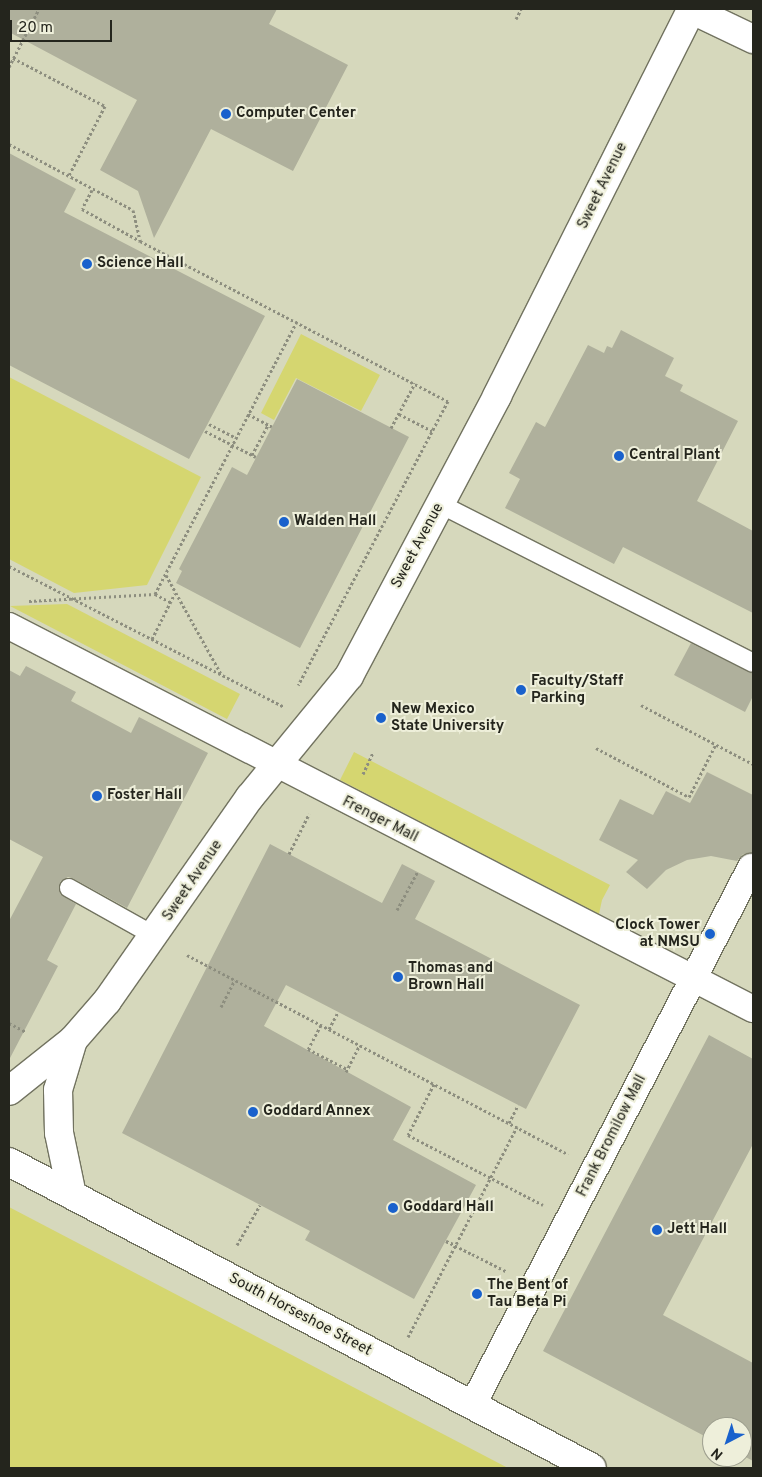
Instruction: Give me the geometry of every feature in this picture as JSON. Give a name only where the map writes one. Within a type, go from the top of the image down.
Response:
[{"type":"street","points":[[691,9],[753,40]]},
{"type":"street","name":"Sweet Avenue","points":[[9,1091],[73,1040],[155,936],[274,765],[349,676],[440,504],[691,9]]},
{"type":"street","name":"Frenger Mall","points":[[9,626],[322,790],[753,1010]]},
{"type":"street","name":"Frank Bromilow Mall","points":[[472,1406],[751,867]]},
{"type":"street","name":"Sweet Avenue","points":[[72,1195],[58,1133],[58,1090],[73,1040]]},
{"type":"street","name":"South Horseshoe Street","points":[[9,1162],[592,1468]]},
{"type":"lane","points":[[440,504],[753,662]]},
{"type":"lane","points":[[69,888],[155,936]]},
{"type":"path","points":[[9,67],[39,9]]},
{"type":"path","points":[[516,19],[521,9]]},
{"type":"path","points":[[14,58],[105,106],[68,176]]},
{"type":"path","points":[[9,144],[92,190],[133,210],[140,241]]},
{"type":"path","points":[[92,190],[82,209],[448,401],[295,691]]},
{"type":"path","points":[[155,594],[296,321]]},
{"type":"path","points":[[391,428],[415,383]]},
{"type":"path","points":[[205,431],[254,456],[270,426],[248,414]]},
{"type":"path","points":[[399,414],[432,432]]},
{"type":"path","points":[[209,424],[236,438]]},
{"type":"path","points":[[9,566],[286,708],[291,699]]},
{"type":"path","points":[[165,574],[222,675]]},
{"type":"path","points":[[152,639],[175,592]]},
{"type":"path","points":[[27,601],[155,594],[170,602]]},
{"type":"path","points":[[640,705],[753,764]]},
{"type":"path","points":[[596,748],[689,796],[716,744]]},
{"type":"path","points":[[371,758],[373,753]]},
{"type":"path","points":[[289,854],[322,790]]},
{"type":"path","points":[[397,910],[413,880]]},
{"type":"path","points":[[187,955],[595,1168]]},
{"type":"path","points":[[221,1007],[235,980]]},
{"type":"path","points":[[330,1029],[338,1012]]},
{"type":"path","points":[[9,1023],[26,1032]]},
{"type":"path","points":[[321,1025],[308,1049],[346,1071],[360,1045]]},
{"type":"path","points":[[434,1084],[408,1135],[569,1218]]},
{"type":"path","points":[[509,1123],[518,1106]]},
{"type":"path","points":[[406,1342],[517,1127]]},
{"type":"path","points":[[232,1255],[260,1204]]},
{"type":"path","points":[[456,1245],[446,1241],[534,1287]]},
{"type":"shaded area","name":"New Mexico State University","points":[[9,9],[753,9],[753,1468],[9,1468]]},
{"type":"shaded area","points":[[301,334],[380,375],[361,411],[296,378],[274,420],[261,413]]},
{"type":"shaded area","points":[[9,377],[201,477],[147,585],[74,593],[9,559]]},
{"type":"shaded area","points":[[67,604],[240,694],[227,719],[10,606]]},
{"type":"shaded area","points":[[354,752],[610,885],[602,900],[599,914],[340,780]]},
{"type":"shaded area","points":[[9,1207],[508,1468],[9,1468]]},
{"type":"building","name":"Computer Center","points":[[9,9],[277,9],[269,24],[348,65],[293,171],[211,129],[154,238],[138,191],[100,170],[137,100],[9,32]]},
{"type":"building","name":"Science Hall","points":[[9,153],[76,189],[64,212],[265,316],[189,459],[9,365]]},
{"type":"building","name":"Central Plant","points":[[621,330],[674,358],[665,376],[683,385],[680,391],[738,421],[697,501],[753,531],[753,613],[623,547],[614,564],[505,508],[520,479],[509,473],[536,422],[545,427],[588,345],[604,353],[607,346],[612,348]]},
{"type":"building","name":"Walden Hall","points":[[297,379],[409,437],[300,648],[176,583],[182,571],[179,569],[232,467],[247,475]]},
{"type":"building","points":[[691,643],[753,674],[753,696],[745,712],[674,675]]},
{"type":"building","name":"Foster Hall","points":[[26,666],[76,692],[71,701],[131,733],[139,717],[208,753],[127,908],[74,879],[68,877],[60,882],[60,894],[76,904],[47,960],[58,966],[9,1060],[9,921],[43,857],[9,839],[9,670],[20,676]]},
{"type":"building","points":[[707,772],[753,795],[753,853],[743,854],[737,861],[711,856],[687,860],[666,870],[647,889],[626,872],[638,860],[599,840],[620,799],[653,815],[666,791],[690,803]]},
{"type":"building","points":[[270,844],[382,903],[402,864],[435,881],[415,919],[580,1005],[526,1109],[286,985],[264,1026],[411,1107],[393,1140],[476,1185],[414,1299],[305,1240],[310,1231],[122,1133]]},
{"type":"building","name":"Jett Hall","points":[[709,1035],[753,1059],[753,1144],[663,1315],[753,1363],[753,1461],[752,1417],[702,1417],[702,1435],[543,1351]]},
{"type":"place","name":"Computer Center","points":[[226,114]]},
{"type":"place","name":"Science Hall","points":[[87,264]]},
{"type":"place","name":"Central Plant","points":[[619,456]]},
{"type":"place","name":"Walden Hall","points":[[284,522]]},
{"type":"place","name":"Faculty/Staff Parking","points":[[521,690]]},
{"type":"place","name":"New Mexico State University","points":[[381,718]]},
{"type":"place","name":"Foster Hall","points":[[97,796]]},
{"type":"place","name":"Clock Tower at NMSU","points":[[710,934]]},
{"type":"place","name":"Thomas and Brown Hall","points":[[398,977]]},
{"type":"place","name":"Goddard Annex","points":[[253,1112]]},
{"type":"place","name":"Goddard Hall","points":[[393,1208]]},
{"type":"place","name":"Jett Hall","points":[[657,1230]]},
{"type":"place","name":"The Bent of Tau Beta Pi","points":[[477,1294]]}]
